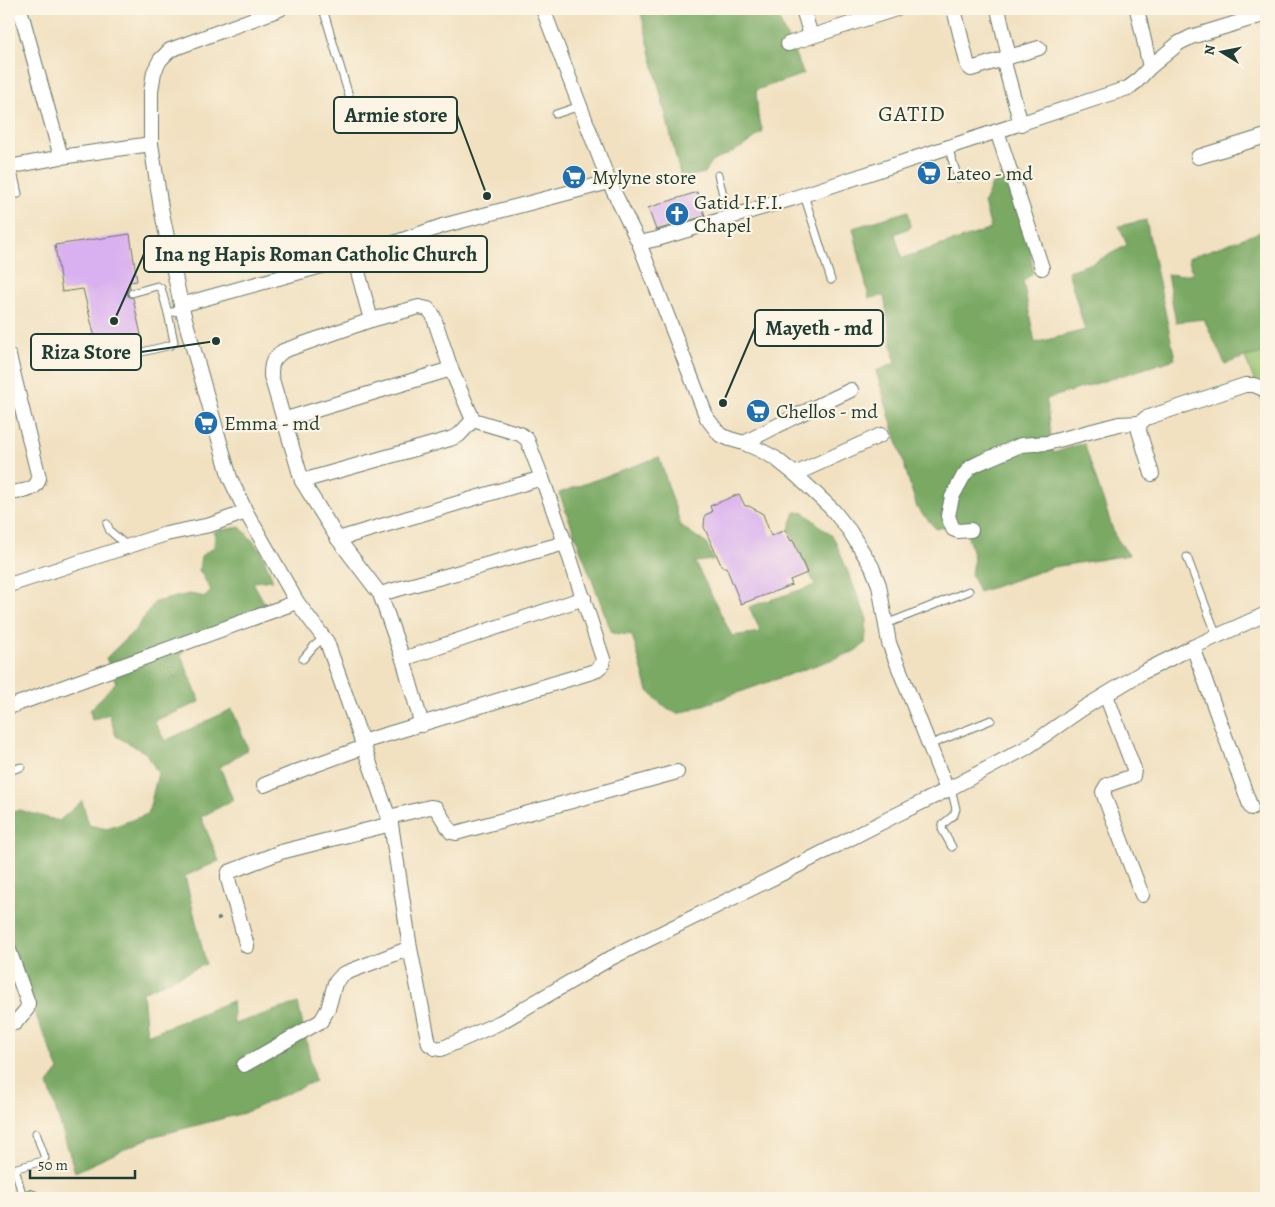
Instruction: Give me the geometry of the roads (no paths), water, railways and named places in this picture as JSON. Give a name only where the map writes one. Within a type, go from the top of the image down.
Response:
[{"type":"street","points":[[20,9],[61,157]]},
{"type":"street","points":[[280,9],[170,50],[160,60],[154,72],[151,90],[151,144],[161,208],[182,307],[230,478],[246,512],[297,602],[327,642],[390,820],[410,948],[429,1044],[435,1048],[441,1050],[501,1022],[611,958],[949,789],[1026,748],[1082,708],[1143,672],[1266,614]]},
{"type":"street","points":[[543,9],[609,182],[639,243],[708,418],[720,435],[744,443],[775,458],[832,509],[850,530],[872,567],[879,586],[889,643],[929,745],[949,789]]},
{"type":"street","points":[[802,9],[811,36]]},
{"type":"street","points":[[788,44],[872,12],[896,9]]},
{"type":"street","points":[[954,9],[968,66],[971,69],[1038,48]]},
{"type":"street","points":[[998,9],[1006,58],[1021,124]]},
{"type":"street","points":[[1136,9],[1150,67]]},
{"type":"street","points":[[639,243],[804,195],[1128,88],[1150,67],[1190,37],[1266,14]]},
{"type":"street","points":[[997,131],[1042,268]]},
{"type":"street","points":[[1198,157],[1266,136]]},
{"type":"street","points":[[10,167],[61,157],[151,144]]},
{"type":"street","points":[[182,307],[354,257],[442,226],[609,182]]},
{"type":"street","points":[[354,257],[372,320]]},
{"type":"street","points":[[422,724],[380,594],[338,539],[302,481],[271,376],[271,365],[274,358],[282,351],[372,320],[419,307],[428,309],[433,315],[451,369],[473,420]]},
{"type":"street","points":[[9,356],[39,478],[38,484],[34,488],[9,493]]},
{"type":"street","points":[[283,420],[451,369]]},
{"type":"street","points":[[971,530],[958,531],[953,529],[948,516],[952,497],[964,475],[971,467],[981,462],[1021,446],[1047,443],[1119,424],[1140,423],[1146,418],[1245,385],[1254,385],[1266,390]]},
{"type":"street","points":[[744,443],[851,390]]},
{"type":"street","points":[[264,785],[363,745],[422,724],[594,671],[602,665],[603,659],[584,598],[527,440],[520,434],[473,420]]},
{"type":"street","points":[[302,481],[450,439],[459,435],[473,420]]},
{"type":"street","points":[[1140,423],[1139,431],[1152,474]]},
{"type":"street","points":[[795,474],[881,435]]},
{"type":"street","points":[[338,539],[542,478]]},
{"type":"street","points":[[9,585],[127,546],[166,534],[210,525],[246,512]]},
{"type":"street","points":[[380,594],[565,542]]},
{"type":"street","points":[[402,659],[584,598]]},
{"type":"street","points":[[9,706],[297,602]]},
{"type":"street","points":[[1193,647],[1251,808]]},
{"type":"street","points":[[1106,695],[1134,769],[1132,776],[1106,785],[1103,792],[1142,895]]},
{"type":"street","points":[[247,946],[228,879],[229,872],[281,852],[430,807],[436,808],[451,832],[456,833],[677,772]]},
{"type":"street","points":[[244,1065],[321,1021],[328,1009],[335,983],[343,974],[410,948]]},
{"type":"street","points":[[9,950],[28,1003],[27,1009],[15,1023]]},
{"type":"street","points":[[24,1198],[32,1198]]},
{"type":"lane","points":[[323,9],[349,96]]},
{"type":"lane","points":[[556,114],[580,106]]},
{"type":"lane","points":[[948,147],[958,178]]},
{"type":"lane","points":[[10,167],[18,194]]},
{"type":"lane","points":[[718,175],[729,218]]},
{"type":"lane","points":[[804,195],[831,280]]},
{"type":"lane","points":[[109,360],[171,345],[174,342],[161,288],[157,286],[132,293]]},
{"type":"lane","points":[[168,313],[182,307]]},
{"type":"lane","points":[[107,524],[110,531],[127,546]]},
{"type":"lane","points":[[1187,557],[1218,636]]},
{"type":"lane","points":[[886,624],[969,591]]},
{"type":"lane","points":[[303,659],[324,638]]},
{"type":"lane","points":[[929,745],[991,720]]},
{"type":"lane","points":[[9,771],[21,767]]},
{"type":"lane","points":[[949,789],[956,809],[954,815],[943,824],[942,828],[952,847]]},
{"type":"lane","points":[[24,1198],[16,1172],[17,1168],[43,1161],[45,1158],[36,1133]]},
{"type":"place","name":"Lateo - md","points":[[929,173]]},
{"type":"place","name":"Mylyne store","points":[[574,177]]},
{"type":"place","name":"Armie store","points":[[487,196]]},
{"type":"place","name":"Gatid I.F.I. Chapel","points":[[677,214]]},
{"type":"place","name":"Ina ng Hapis Roman Catholic Church","points":[[114,321]]},
{"type":"place","name":"Riza Store","points":[[216,341]]},
{"type":"place","name":"Mayeth - md","points":[[723,403]]},
{"type":"place","name":"Chellos - md","points":[[758,411]]},
{"type":"place","name":"Emma - md","points":[[206,423]]},
{"type":"district","name":"GATID","points":[[912,114]]}]
